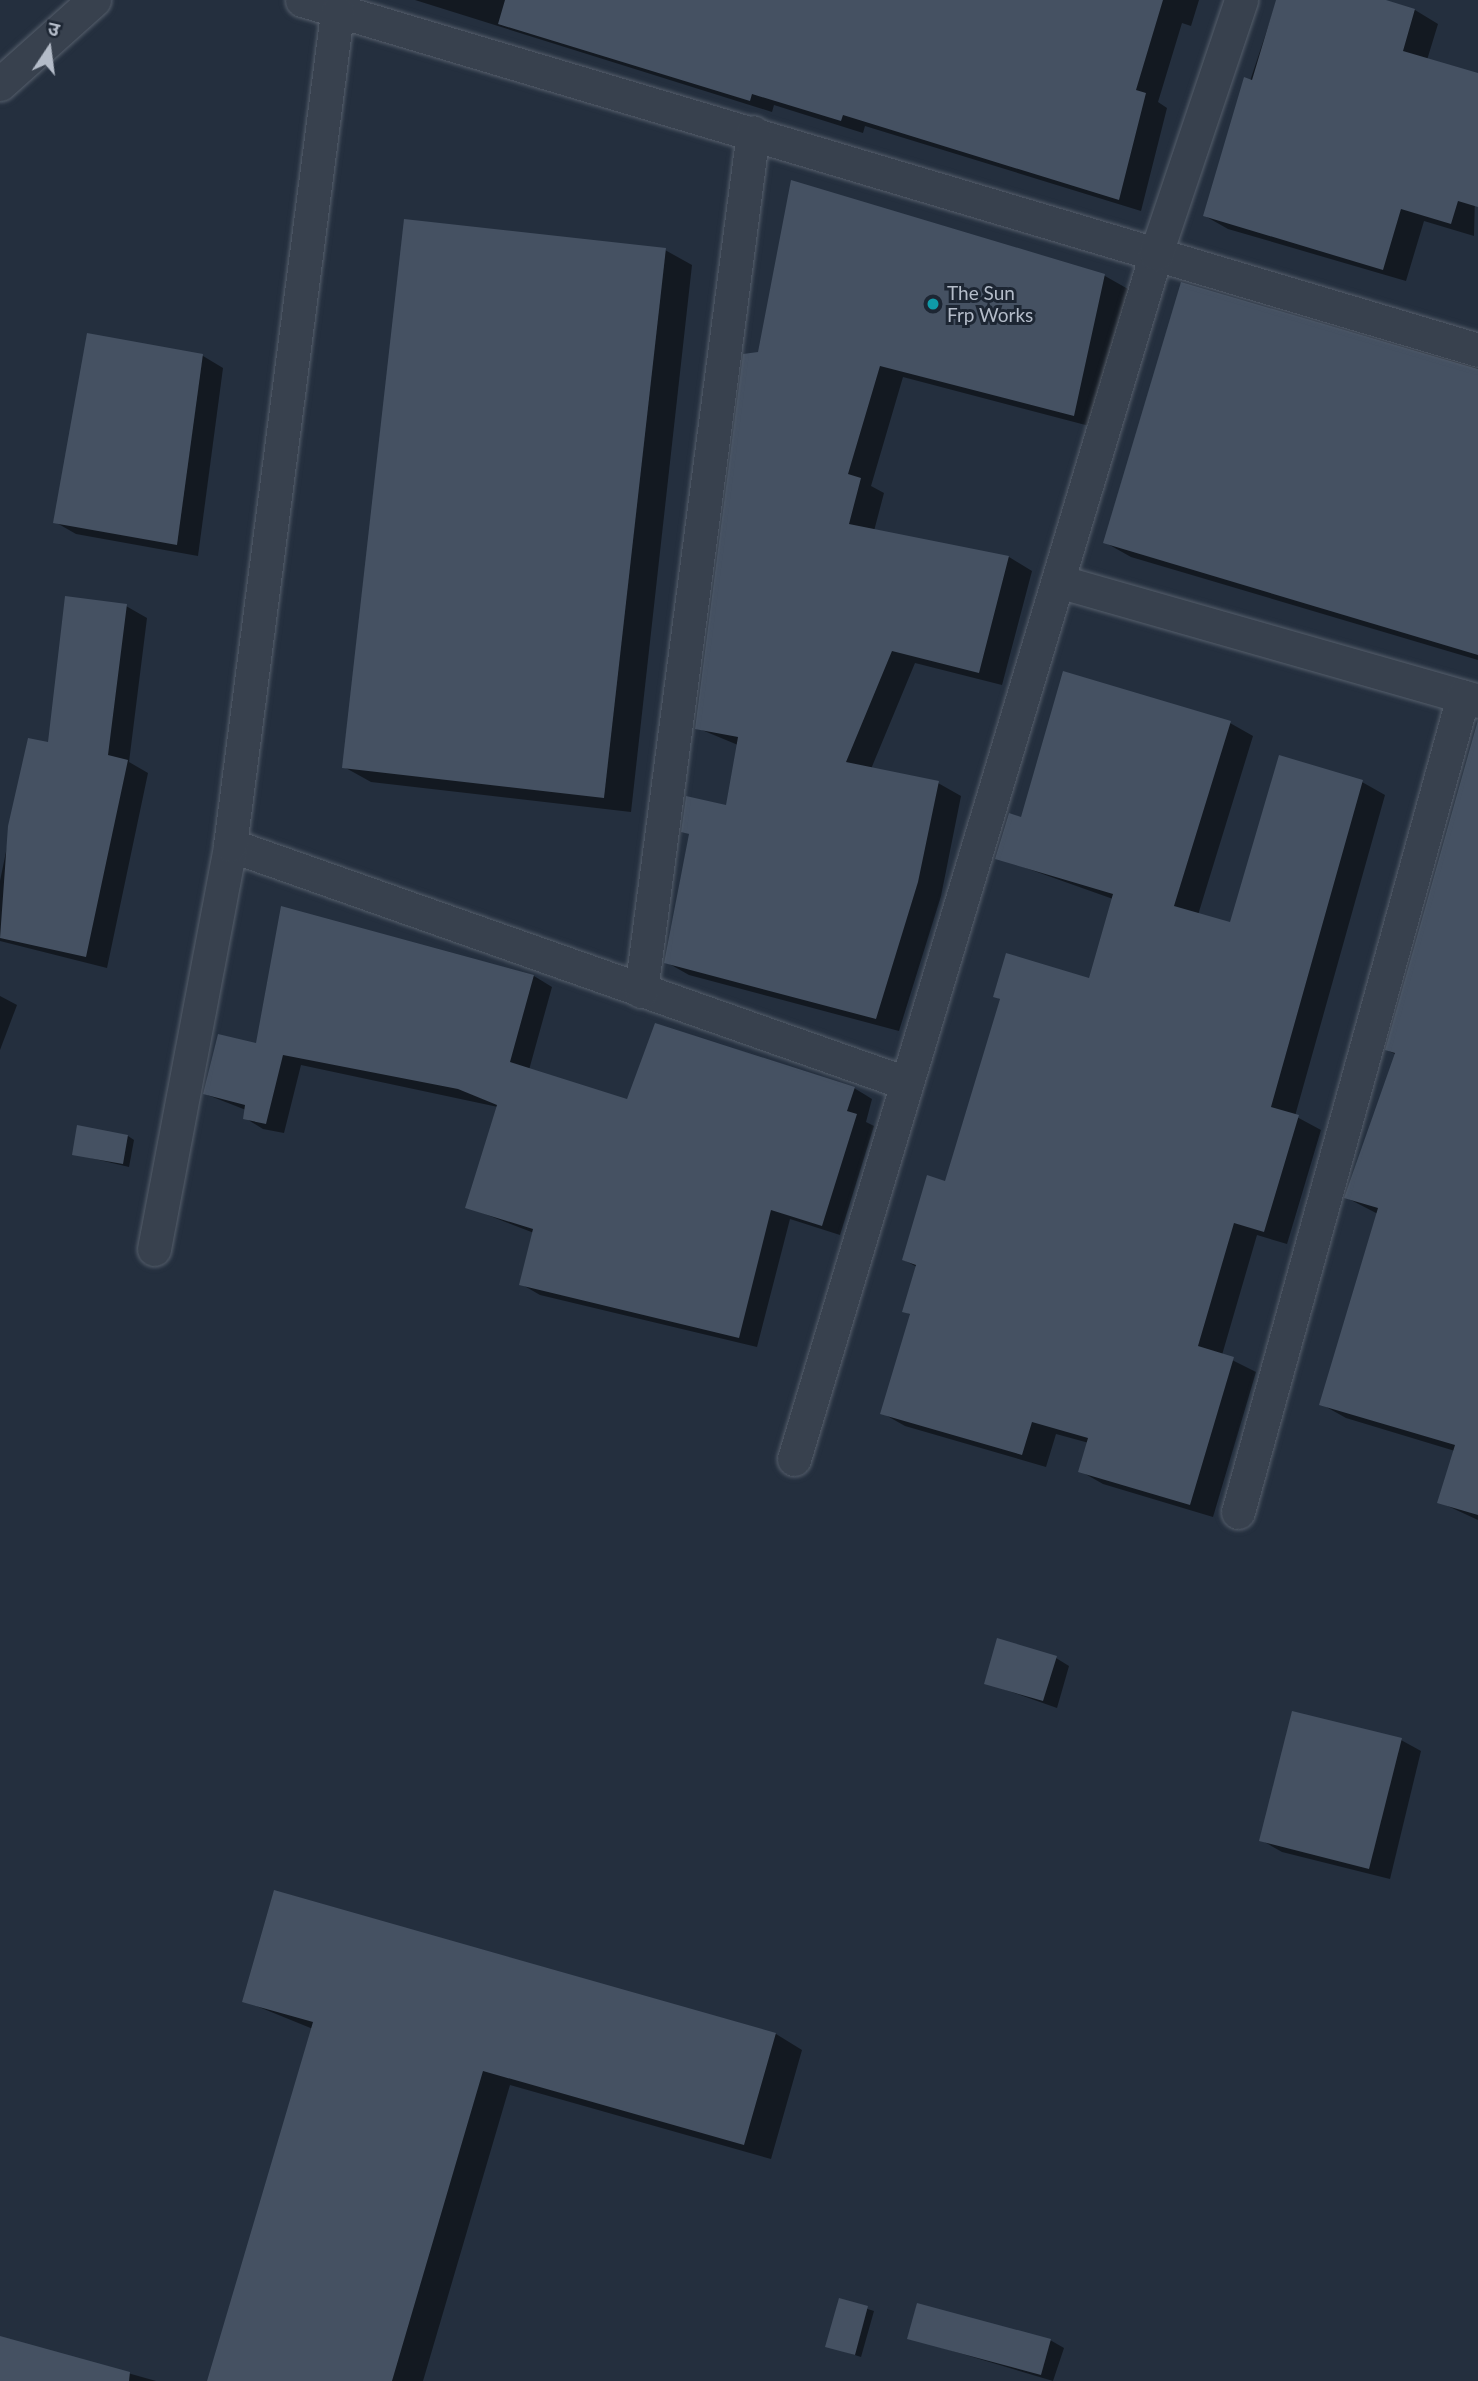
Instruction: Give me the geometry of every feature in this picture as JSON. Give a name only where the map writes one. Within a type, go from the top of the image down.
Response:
[{"type":"street","points":[[0,84],[94,0]]},
{"type":"street","points":[[302,0],[337,13],[753,132],[1478,350]]},
{"type":"street","points":[[794,1459],[906,1083],[1061,582],[1156,253],[1241,0]]},
{"type":"street","points":[[154,1249],[230,845],[337,13]]},
{"type":"street","points":[[641,990],[753,132]]},
{"type":"street","points":[[1061,582],[1471,698],[1238,1512]]},
{"type":"street","points":[[230,845],[906,1083]]},
{"type":"building","points":[[505,0],[1163,0],[1136,90],[1146,93],[1119,200],[843,115],[841,121],[752,94],[750,101],[498,24]]},
{"type":"building","points":[[1276,0],[1386,0],[1415,9],[1403,51],[1478,73],[1478,207],[1458,201],[1451,224],[1401,209],[1383,270],[1203,216],[1244,77],[1252,80]]},
{"type":"building","points":[[791,180],[1105,274],[1074,416],[880,366],[848,474],[861,478],[849,524],[1009,556],[979,673],[892,651],[846,762],[939,781],[918,882],[876,1019],[664,963],[689,834],[681,832],[686,796],[726,805],[738,737],[695,729],[743,354],[758,352]]},
{"type":"building","points":[[404,219],[666,248],[604,798],[342,768]]},
{"type":"building","points":[[1181,282],[1478,369],[1478,655],[1103,543]]},
{"type":"building","points":[[87,333],[203,354],[177,545],[53,523]]},
{"type":"building","points":[[65,596],[127,604],[108,755],[128,760],[86,957],[0,938],[8,826],[28,738],[48,742]]},
{"type":"building","points":[[1063,671],[1231,721],[1174,906],[1230,922],[1279,755],[1363,780],[1271,1107],[1299,1115],[1264,1232],[1234,1223],[1198,1346],[1234,1357],[1190,1505],[1078,1472],[1088,1438],[1032,1422],[1022,1455],[880,1414],[910,1314],[902,1312],[916,1265],[902,1260],[927,1175],[945,1181],[1000,999],[993,997],[1006,953],[1089,978],[1113,894],[995,859],[1009,813],[1021,817]]},
{"type":"building","points":[[1478,720],[1478,1515],[1437,1503],[1455,1445],[1319,1405],[1378,1208],[1344,1198],[1395,1053],[1385,1050]]},
{"type":"building","points":[[281,906],[534,975],[510,1062],[627,1099],[655,1023],[855,1087],[847,1111],[857,1114],[822,1226],[771,1210],[739,1338],[519,1285],[533,1229],[465,1208],[497,1105],[458,1089],[283,1055],[266,1124],[243,1119],[245,1105],[203,1094],[218,1034],[256,1043]]},
{"type":"building","points":[[77,1125],[128,1135],[123,1164],[72,1155]]},
{"type":"building","points":[[997,1638],[1057,1656],[1043,1701],[984,1684]]},
{"type":"building","points":[[1292,1711],[1402,1738],[1369,1869],[1259,1841]]},
{"type":"building","points":[[274,1890],[776,2033],[744,2145],[483,2071],[392,2381],[207,2381],[313,2022],[242,2002]]},
{"type":"building","points":[[839,2298],[868,2306],[855,2355],[825,2347]]},
{"type":"building","points":[[917,2303],[1051,2339],[1041,2375],[907,2339]]},
{"type":"building","points":[[0,2336],[130,2372],[129,2381],[0,2381]]},
{"type":"place","name":"The Sun Frp Works","points":[[933,304]]}]
